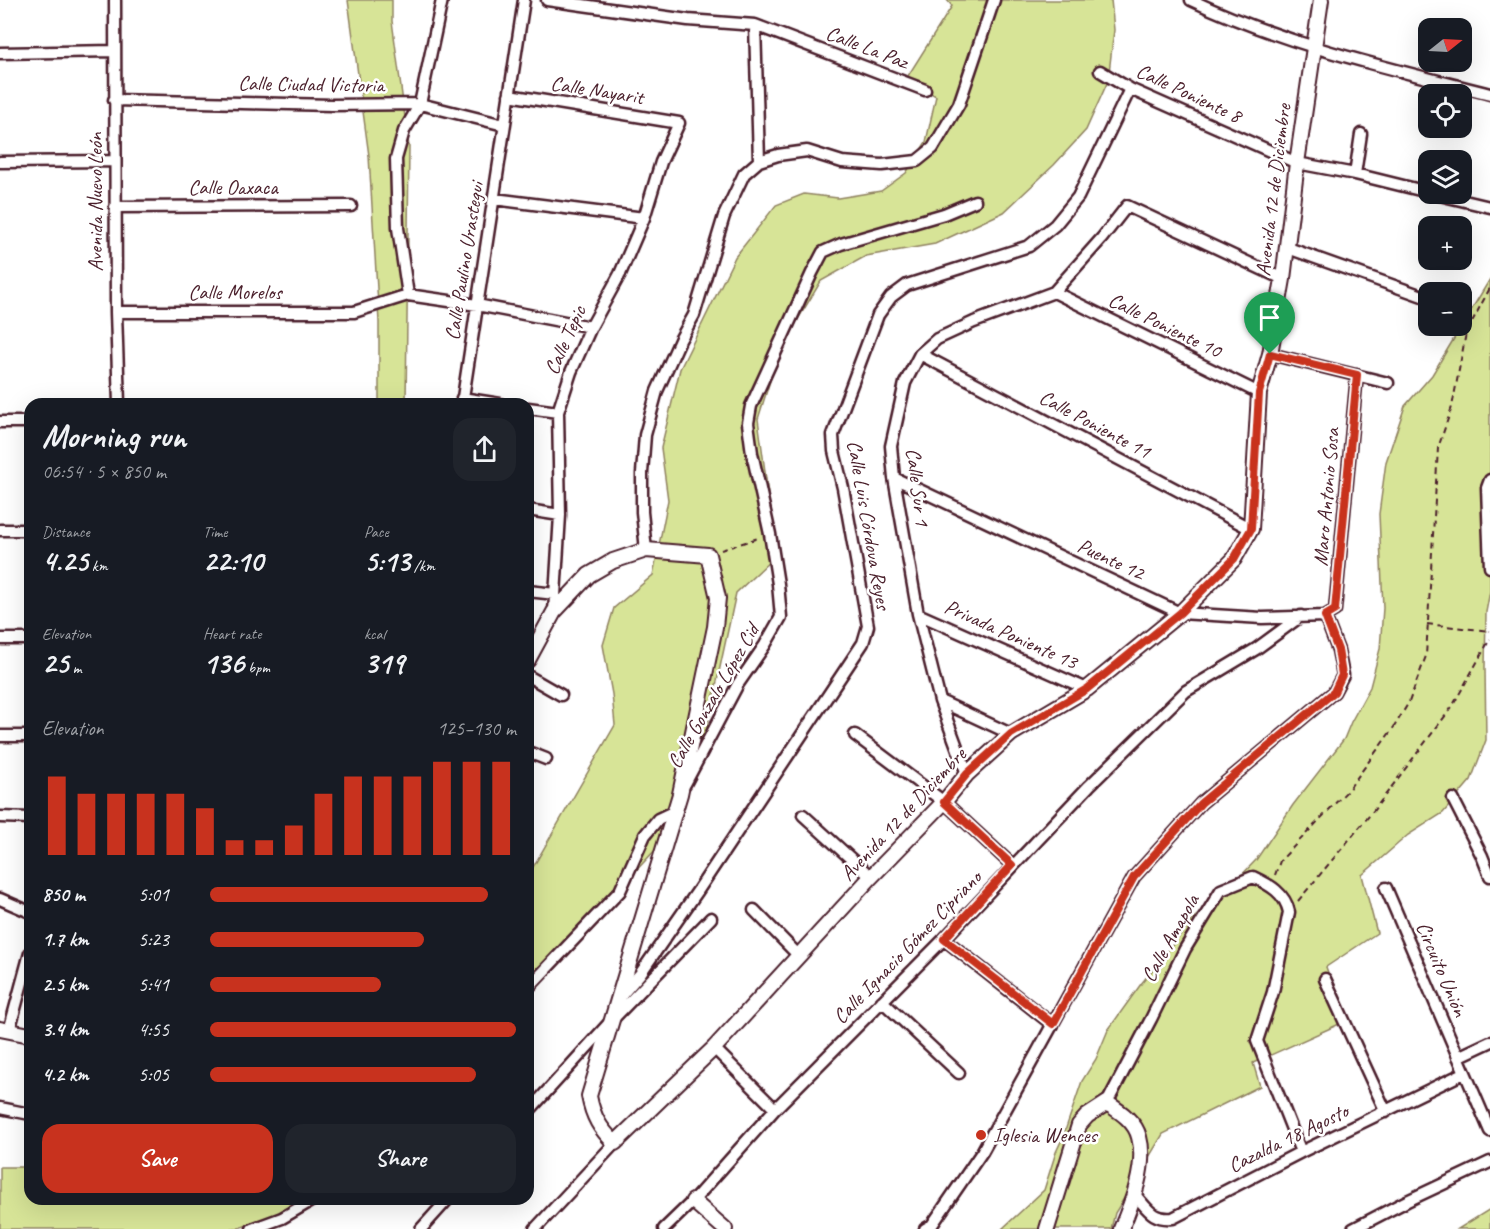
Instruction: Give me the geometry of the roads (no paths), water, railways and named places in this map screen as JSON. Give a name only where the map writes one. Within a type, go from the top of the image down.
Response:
[{"type":"street","name":"Avenida Nuevo León","points":[[115,0],[114,161],[119,398]]},
{"type":"street","points":[[442,0],[420,104],[404,130],[396,159],[398,228],[408,295],[477,305],[591,327]]},
{"type":"street","name":"Calle Paulino Urastegui","points":[[462,398],[524,0]]},
{"type":"street","name":"Calle La Paz","points":[[547,0],[688,20],[755,25],[925,90]]},
{"type":"street","points":[[652,551],[642,512],[645,435],[657,391],[680,339],[694,315],[724,216],[744,174],[759,161],[778,155],[807,151],[842,162],[882,165],[917,161],[933,148],[959,104],[994,0]]},
{"type":"street","points":[[1191,0],[1233,20],[1314,48],[1490,94]]},
{"type":"street","name":"Avenida 12 de Diciembre","points":[[535,1229],[615,1143],[714,1047],[871,877],[944,802],[967,774],[1011,734],[1087,689],[1180,613],[1234,559],[1251,529],[1259,393],[1270,354],[1288,248],[1297,163],[1321,0]]},
{"type":"street","points":[[755,25],[759,161]]},
{"type":"street","points":[[0,53],[115,51]]},
{"type":"street","name":"Calle Poniente 8","points":[[1100,71],[1130,89],[1297,163],[1418,190]]},
{"type":"street","name":"Calle Luis Córdova Reyes","points":[[625,1000],[640,974],[863,643],[868,626],[834,451],[833,435],[878,315],[891,297],[907,285],[1029,246],[1055,225],[1078,197],[1130,89]]},
{"type":"street","name":"Calle Nayarit","points":[[509,95],[680,123]]},
{"type":"street","name":"Calle Ciudad Victoria","points":[[114,100],[332,105],[420,104],[504,125]]},
{"type":"street","name":"Calle Tepic","points":[[534,649],[554,612],[560,515],[558,412],[571,372],[591,327],[620,274],[644,218],[661,162],[680,123]]},
{"type":"street","points":[[1355,174],[1361,134]]},
{"type":"street","points":[[0,162],[114,161]]},
{"type":"street","points":[[494,199],[644,218]]},
{"type":"street","name":"Calle Gonzalo López Cid","points":[[680,794],[738,684],[781,617],[770,534],[752,453],[748,423],[751,406],[779,340],[823,252],[841,244],[944,214],[975,201]]},
{"type":"street","points":[[1472,203],[1490,207]]},
{"type":"street","name":"Calle Oaxaca","points":[[115,207],[351,206]]},
{"type":"street","name":"Calle Sur 1","points":[[967,774],[940,701],[918,614],[894,478],[891,446],[905,383],[920,354],[937,339],[974,322],[1054,292],[1126,207],[1283,279]]},
{"type":"street","points":[[1288,248],[1418,294]]},
{"type":"street","name":"Calle Poniente 10","points":[[1054,292],[1259,393]]},
{"type":"street","name":"Calle Morelos","points":[[116,312],[354,312],[408,295]]},
{"type":"street","name":"Calle Poniente 11","points":[[920,354],[1251,529]]},
{"type":"street","points":[[1270,354],[1388,383]]},
{"type":"street","name":"Maro Antonio Sosa","points":[[1325,616],[1335,610],[1357,375]]},
{"type":"street","points":[[534,409],[558,412]]},
{"type":"street","points":[[0,422],[24,422]]},
{"type":"street","name":"Puente 12","points":[[894,478],[1180,613],[1262,618],[1325,616]]},
{"type":"street","points":[[1490,480],[1487,488],[1490,567]]},
{"type":"street","points":[[534,511],[560,515]]},
{"type":"street","points":[[0,530],[24,530]]},
{"type":"street","points":[[554,612],[589,575],[613,561],[652,551],[702,554],[718,598],[716,627],[680,794],[625,1000]]},
{"type":"street","points":[[534,592],[555,594]]},
{"type":"street","name":"Privada Poniente 13","points":[[918,614],[1087,689]]},
{"type":"street","name":"Calle Ignacio Gómez Cipriano","points":[[664,1229],[693,1201],[775,1109],[944,939],[1089,786],[1185,691],[1256,649],[1301,616]]},
{"type":"street","points":[[925,1229],[932,1225],[982,1152],[1134,877],[1201,803],[1334,692],[1342,675],[1338,650],[1325,616]]},
{"type":"street","points":[[0,639],[24,639]]},
{"type":"street","points":[[534,679],[561,695]]},
{"type":"street","points":[[940,701],[1011,734]]},
{"type":"street","points":[[855,735],[944,802],[1012,865]]},
{"type":"street","points":[[0,736],[24,736]]},
{"type":"street","points":[[534,754],[546,759]]},
{"type":"street","points":[[1453,799],[1486,854],[1490,876]]},
{"type":"street","points":[[534,982],[620,891],[645,835],[658,819],[675,811]]},
{"type":"street","points":[[803,815],[871,877]]},
{"type":"street","points":[[0,817],[24,818]]},
{"type":"street","name":"Calle Amapola","points":[[1047,1229],[1079,1125],[1087,1116],[1112,1106],[1185,949],[1221,890],[1254,877],[1271,886],[1287,903],[1289,912],[1273,992],[1257,1041],[1301,1152]]},
{"type":"street","name":"Circuito Unión","points":[[1386,888],[1490,1131]]},
{"type":"street","points":[[0,899],[24,909]]},
{"type":"street","points":[[754,909],[799,956]]},
{"type":"street","points":[[534,1105],[611,1021],[625,1000],[711,918]]},
{"type":"street","points":[[944,939],[1053,1024]]},
{"type":"street","points":[[24,971],[5,1030],[24,1034]]},
{"type":"street","points":[[1325,980],[1386,1112]]},
{"type":"street","points":[[882,1001],[959,1073]]},
{"type":"street","points":[[611,1021],[589,1096],[593,1115],[603,1132],[615,1143]]},
{"type":"street","points":[[1458,1057],[1490,1042]]},
{"type":"street","points":[[714,1047],[775,1109]]},
{"type":"street","name":"Cazalda 18 Agosto","points":[[1135,1195],[1153,1216],[1164,1219],[1173,1218],[1301,1152],[1464,1073]]},
{"type":"street","points":[[1112,1106],[1131,1122],[1139,1136],[1141,1164],[1135,1195],[1121,1229]]},
{"type":"street","points":[[0,1108],[24,1113]]},
{"type":"street","points":[[1353,1229],[1490,1162]]},
{"type":"street","points":[[693,1201],[725,1229]]},
{"type":"street","points":[[252,1229],[282,1218],[304,1205]]},
{"type":"street","points":[[421,1229],[443,1205]]},
{"type":"place","name":"Iglesia Wences","points":[[981,1135]]}]
